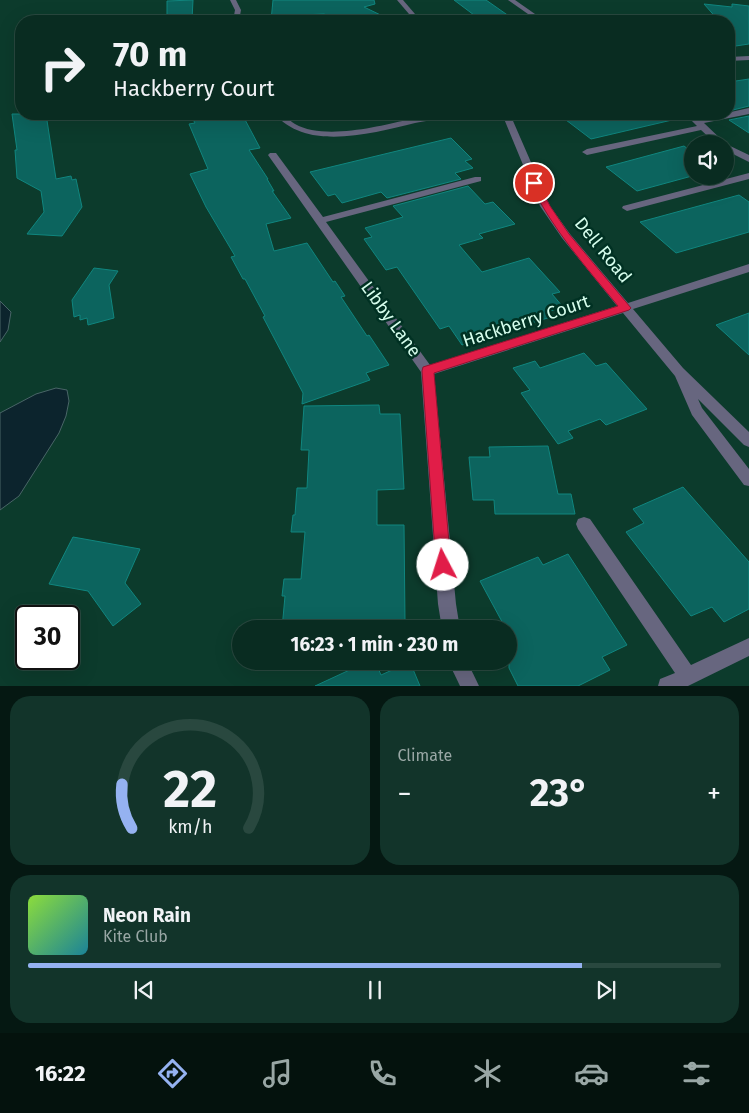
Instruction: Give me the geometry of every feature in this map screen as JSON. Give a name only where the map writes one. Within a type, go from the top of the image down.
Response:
[{"type":"street","points":[[233,0],[238,8],[239,15]]},
{"type":"street","points":[[400,0],[413,15]]},
{"type":"street","points":[[511,0],[533,15]]},
{"type":"street","points":[[735,59],[749,58]]},
{"type":"street","points":[[735,115],[749,111]]},
{"type":"street","points":[[283,120],[306,131],[336,135],[413,120]]},
{"type":"street","name":"Dell Road","points":[[508,120],[545,206],[566,236],[678,371],[749,441]]},
{"type":"street","points":[[696,120],[713,135]]},
{"type":"street","points":[[587,152],[715,120]]},
{"type":"street","points":[[734,151],[749,159]]},
{"type":"street","name":"Libby Lane","points":[[273,155],[428,371],[446,604],[449,620]]},
{"type":"street","points":[[627,208],[749,176]]},
{"type":"street","points":[[320,221],[478,179]]},
{"type":"street","name":"Hackberry Court","points":[[428,371],[749,268]]},
{"type":"street","name":"Dell Road","points":[[678,371],[697,411],[749,480]]},
{"type":"street","points":[[584,524],[688,676]]},
{"type":"street","points":[[667,686],[749,647]]},
{"type":"street","points":[[462,670],[470,686]]},
{"type":"water","points":[[0,301],[11,312],[8,330],[0,342]]},
{"type":"water","points":[[56,388],[67,390],[69,401],[66,416],[59,433],[19,496],[0,510],[0,413],[36,394]]},
{"type":"building","points":[[193,0],[192,15],[167,15],[167,1]]},
{"type":"building","points":[[273,0],[374,0],[375,4],[364,7],[381,15],[324,14],[272,15]]},
{"type":"building","points":[[454,0],[486,0],[507,15],[474,15]]},
{"type":"building","points":[[704,4],[732,7],[732,4],[749,6],[749,44],[735,46],[735,15],[714,15]]},
{"type":"building","points":[[749,79],[749,106],[735,110],[735,81]]},
{"type":"building","points":[[12,114],[15,114],[15,120],[47,120],[56,179],[71,176],[72,180],[76,179],[82,207],[62,236],[27,234],[44,212],[41,191],[17,178],[15,150],[17,150]]},
{"type":"building","points":[[749,116],[749,133],[729,120]]},
{"type":"building","points":[[193,120],[245,120],[260,148],[249,150],[268,179],[274,191],[272,191],[291,218],[266,224],[274,251],[307,243],[333,282],[335,281],[345,296],[341,297],[367,336],[369,335],[389,365],[366,373],[370,380],[302,404],[303,393],[263,317],[265,316],[231,257],[235,256],[206,207],[190,174],[208,169],[189,124],[195,123]]},
{"type":"building","points":[[566,120],[672,120],[591,139]]},
{"type":"building","points":[[451,138],[472,159],[465,161],[473,168],[455,173],[461,179],[387,198],[381,192],[342,203],[335,194],[328,196],[310,172]]},
{"type":"building","points":[[684,146],[684,178],[637,191],[606,167]]},
{"type":"building","points":[[468,186],[485,204],[493,202],[515,224],[479,234],[483,238],[459,245],[482,272],[529,258],[560,292],[552,294],[563,307],[547,312],[551,317],[531,323],[528,319],[480,333],[484,338],[462,345],[449,326],[440,329],[397,267],[386,270],[364,239],[372,237],[365,228],[403,217],[393,206]]},
{"type":"building","points":[[739,195],[749,202],[749,232],[676,253],[640,222]]},
{"type":"building","points":[[94,268],[118,271],[109,285],[114,318],[88,325],[87,318],[80,320],[80,315],[74,317],[72,300]]},
{"type":"building","points":[[749,313],[749,355],[716,325]]},
{"type":"building","points":[[584,353],[596,366],[606,363],[647,409],[606,425],[600,419],[568,431],[573,438],[558,444],[521,393],[530,390],[513,368],[535,361],[540,368]]},
{"type":"building","points":[[379,405],[380,414],[400,414],[404,489],[377,490],[377,525],[404,525],[405,620],[283,620],[285,596],[282,596],[284,579],[301,579],[305,532],[291,532],[293,515],[295,515],[297,488],[307,488],[309,450],[301,450],[304,406]]},
{"type":"building","points":[[548,446],[558,494],[571,494],[575,514],[495,514],[494,500],[473,500],[469,457],[490,457],[489,447]]},
{"type":"building","points":[[683,487],[749,562],[749,609],[724,622],[712,607],[691,616],[626,532],[644,523],[633,509]]},
{"type":"building","points":[[73,537],[140,549],[125,583],[141,604],[113,626],[88,591],[49,584]]},
{"type":"building","points":[[568,554],[627,645],[602,657],[610,670],[578,686],[518,686],[510,670],[517,670],[517,620],[501,620],[480,581],[538,557],[543,565]]},
{"type":"building","points":[[350,670],[379,670],[381,675],[392,670],[413,670],[420,686],[315,686]]},
{"type":"route","points":[[443,565],[428,371],[626,308],[566,236],[545,206],[534,183]]}]
